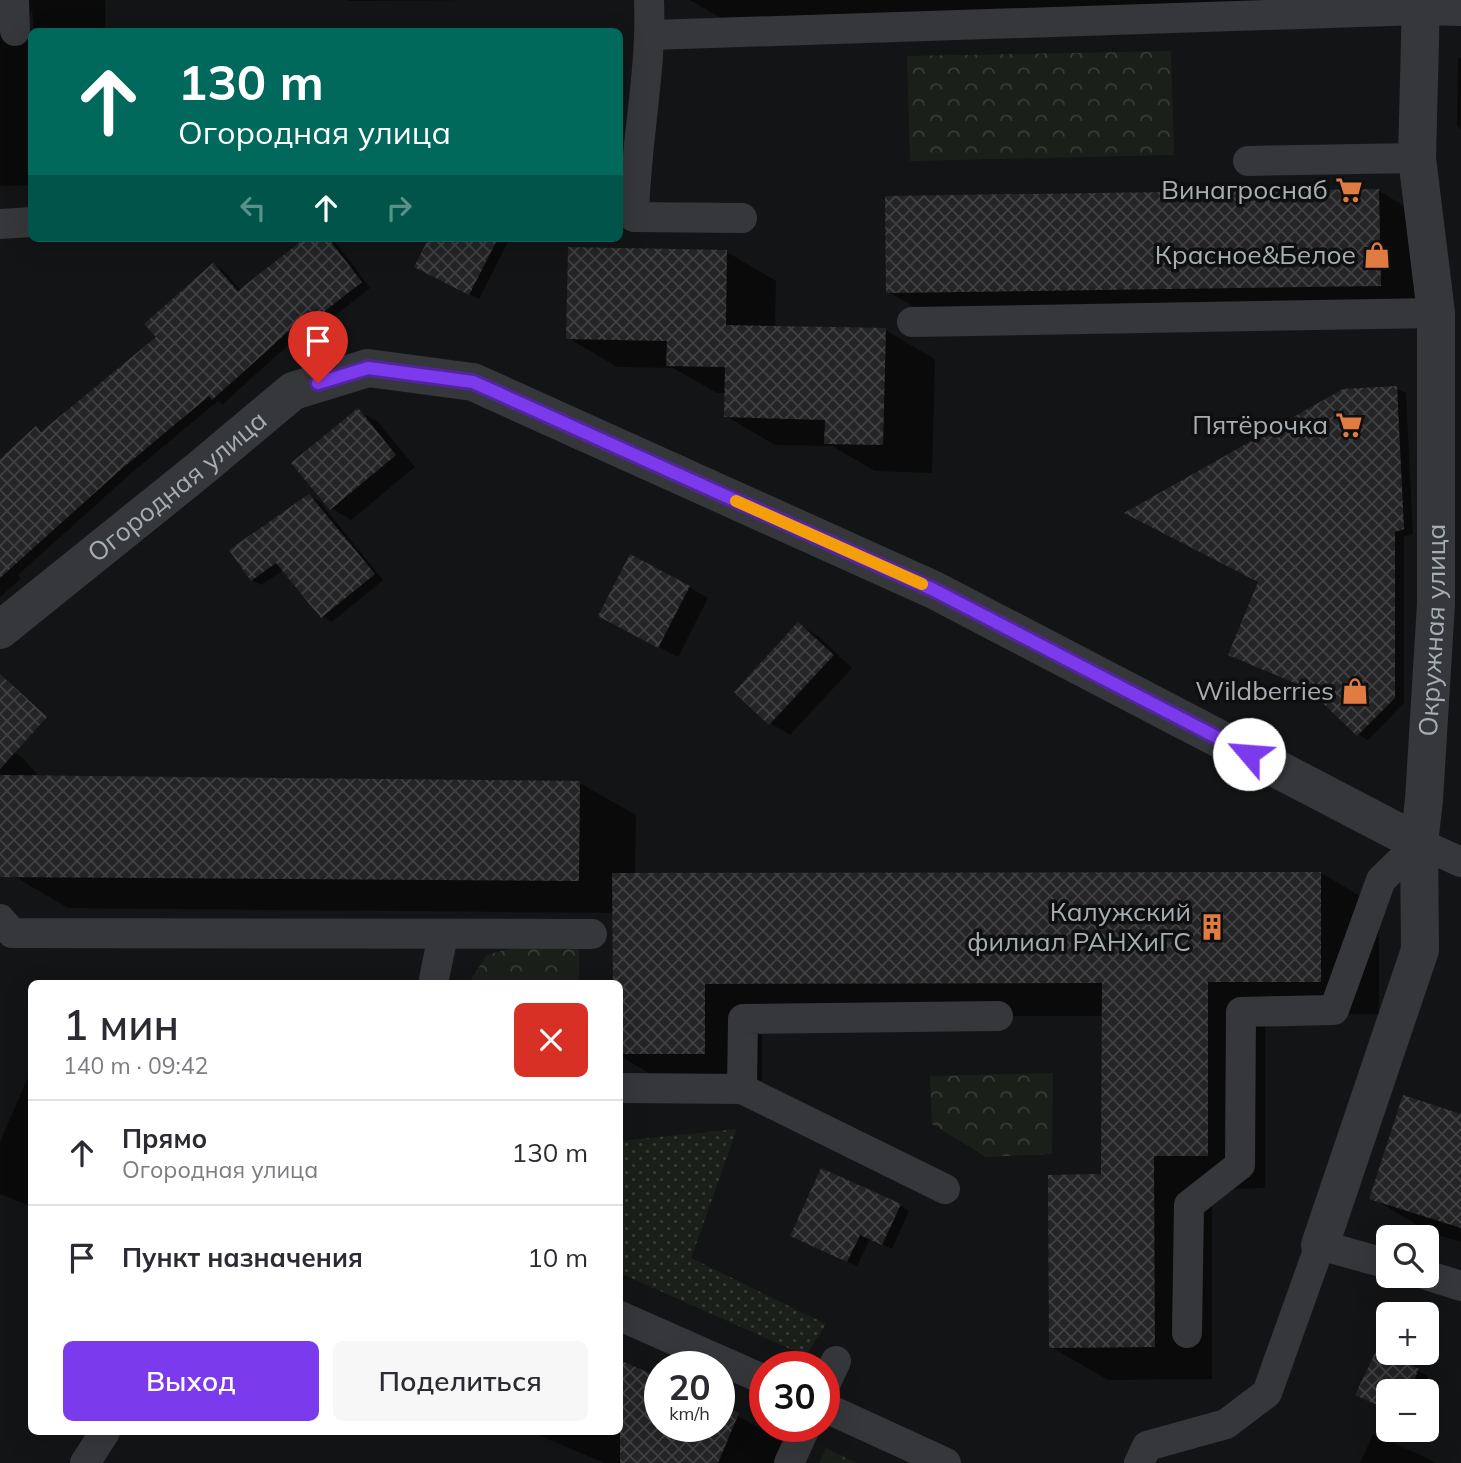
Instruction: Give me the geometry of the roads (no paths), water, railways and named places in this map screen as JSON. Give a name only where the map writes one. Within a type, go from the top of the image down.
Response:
[{"type":"street","name":"Окружная улица","points":[[1320,1245],[1420,950],[1419,843],[1448,604],[1436,313],[1418,158],[1421,5]]},
{"type":"street","name":"Огородная улица","points":[[0,630],[293,391],[368,368],[473,382],[909,579],[1419,843]]},
{"type":"lane","points":[[14,0],[15,31]]},
{"type":"lane","points":[[649,0],[650,35],[635,180],[634,217],[743,218]]},
{"type":"lane","points":[[650,35],[1421,5],[1461,12]]},
{"type":"lane","points":[[1248,162],[1418,158]]},
{"type":"lane","points":[[0,224],[28,222]]},
{"type":"lane","points":[[912,322],[1436,313]]},
{"type":"lane","points":[[1187,1333],[1189,1205],[1240,1165],[1241,1012],[1334,1010],[1381,880],[1419,843],[1461,863]]},
{"type":"lane","points":[[0,919],[12,933],[592,934]]},
{"type":"lane","points":[[434,980],[443,934]]},
{"type":"lane","points":[[743,1089],[743,1019],[998,1016]]},
{"type":"lane","points":[[623,1088],[743,1089],[945,1189]]},
{"type":"lane","points":[[1139,1463],[1147,1446],[1226,1424],[1267,1393],[1320,1245],[1376,1261]]},
{"type":"lane","points":[[1439,1279],[1461,1286]]},
{"type":"lane","points":[[623,1316],[749,1373]]},
{"type":"lane","points":[[840,1414],[946,1463]]},
{"type":"lane","points":[[85,1463],[104,1435]]},
{"type":"lane","points":[[789,1463],[799,1442]]},
{"type":"place","name":"Винагроснаб","points":[[1349,190]]},
{"type":"place","name":"Красное&Белое","points":[[1377,255]]},
{"type":"place","name":"Пятёрочка","points":[[1349,425]]},
{"type":"place","name":"Wildberries","points":[[1355,691]]},
{"type":"place","name":"Калужский филиал РАНХиГС","points":[[1212,927]]}]
